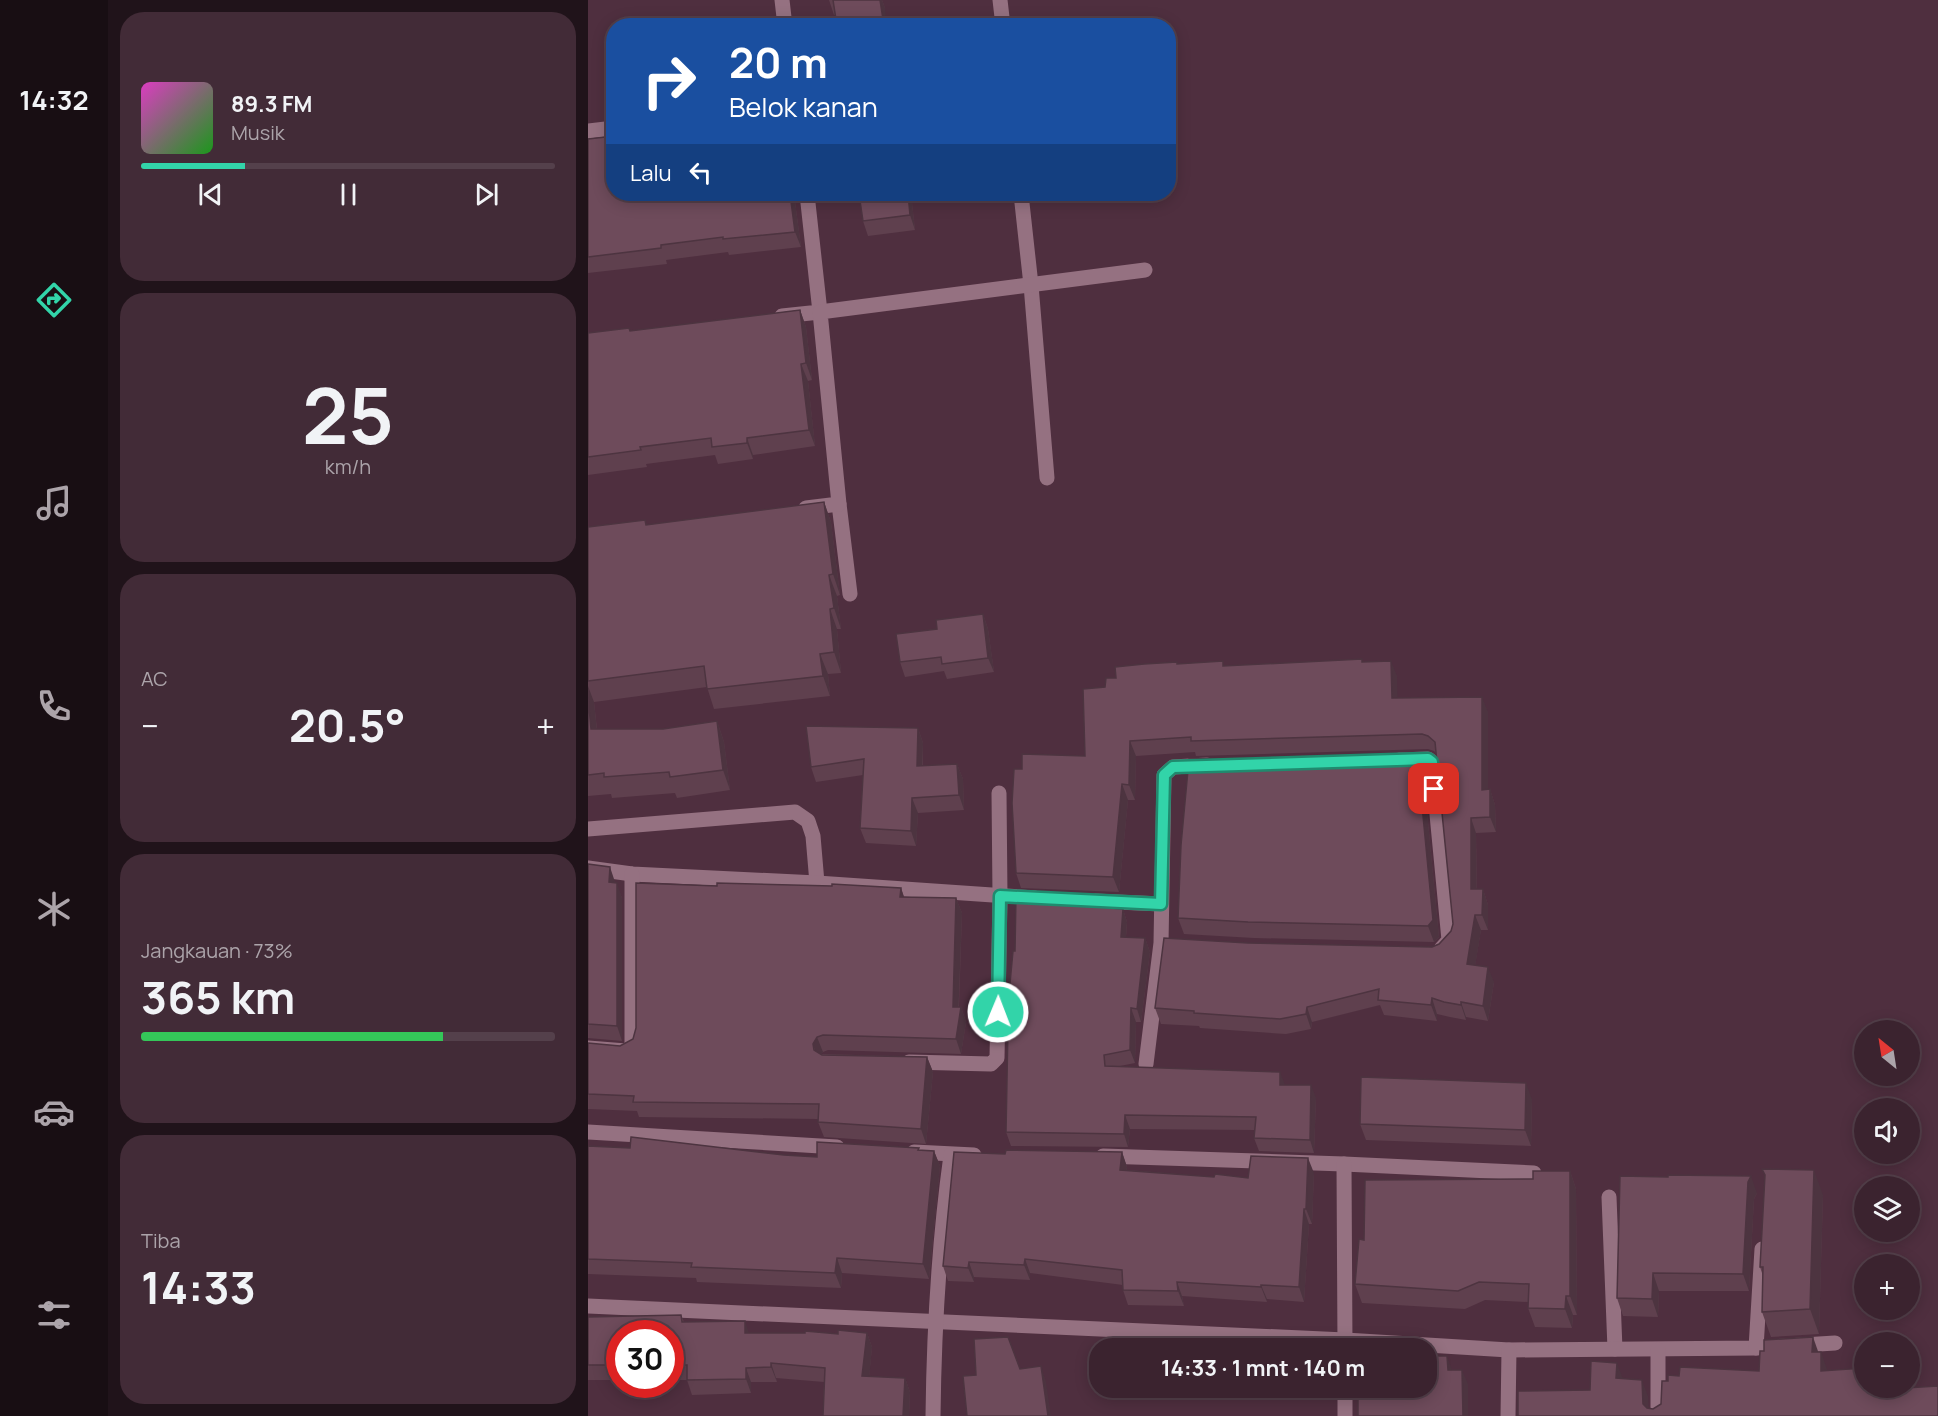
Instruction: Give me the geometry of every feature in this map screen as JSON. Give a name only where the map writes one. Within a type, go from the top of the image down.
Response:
[{"type":"street","points":[[782,0],[784,18]]},
{"type":"street","points":[[1000,0],[1002,18]]},
{"type":"street","points":[[588,131],[606,129]]},
{"type":"street","points":[[808,201],[850,594]]},
{"type":"street","points":[[1022,201],[1047,478]]},
{"type":"street","points":[[762,319],[1146,270]]},
{"type":"street","points":[[794,510],[839,504]]},
{"type":"street","points":[[1382,760],[1428,759],[1432,762],[1449,939],[1438,952],[1427,951]]},
{"type":"street","points":[[1146,1064],[1167,944],[1161,904],[1164,775],[1168,769],[1178,766],[1221,765]]},
{"type":"street","points":[[898,1062],[991,1064],[997,1058],[999,793]]},
{"type":"street","points":[[588,829],[795,812],[808,821],[818,883]]},
{"type":"street","points":[[588,868],[632,874],[1046,898]]},
{"type":"street","points":[[588,1048],[626,1051],[631,1048],[632,874]]},
{"type":"street","points":[[1081,900],[1161,904]]},
{"type":"street","points":[[588,1132],[857,1149]]},
{"type":"street","points":[[904,1152],[987,1155]]},
{"type":"street","points":[[933,1416],[934,1322],[942,1222],[951,1155]]},
{"type":"street","points":[[1091,1156],[1533,1173]]},
{"type":"street","points":[[1344,1164],[1345,1338]]},
{"type":"street","points":[[1609,1197],[1614,1349]]},
{"type":"street","points":[[1756,1348],[1762,1234]]},
{"type":"street","points":[[588,1306],[1233,1338]]},
{"type":"street","points":[[1437,1347],[1658,1350],[1756,1348],[1835,1343]]},
{"type":"street","points":[[1508,1416],[1509,1350]]},
{"type":"street","points":[[1658,1350],[1658,1416]]},
{"type":"street","points":[[1345,1398],[1345,1416]]},
{"type":"building","points":[[833,0],[880,0],[883,18],[836,18]]},
{"type":"building","points":[[606,137],[606,201],[791,201],[795,232],[723,239],[723,237],[588,257],[588,139]]},
{"type":"building","points":[[860,201],[909,201],[910,215],[863,221]]},
{"type":"building","points":[[800,310],[806,363],[801,364],[809,430],[747,438],[747,443],[712,447],[711,438],[640,447],[641,450],[588,457],[588,333],[629,328],[630,331]]},
{"type":"building","points":[[824,502],[833,574],[829,575],[834,608],[830,609],[834,652],[820,654],[823,676],[707,689],[704,666],[588,681],[588,527],[645,520],[646,525]]},
{"type":"building","points":[[983,614],[988,658],[942,664],[941,657],[900,662],[896,634],[937,629],[936,620]]},
{"type":"building","points":[[1362,659],[1362,662],[1391,661],[1392,698],[1482,697],[1482,790],[1490,789],[1490,817],[1471,818],[1471,889],[1483,889],[1482,915],[1475,915],[1467,964],[1488,967],[1483,1006],[1461,1002],[1461,1005],[1432,998],[1431,1005],[1378,1000],[1379,989],[1307,1007],[1306,1014],[1280,1019],[1155,1008],[1164,938],[1248,943],[1432,947],[1439,944],[1451,931],[1453,924],[1435,742],[1422,734],[1191,741],[1191,737],[1130,741],[1129,785],[1122,784],[1113,877],[1016,873],[1012,803],[1014,769],[1022,769],[1022,754],[1085,756],[1083,689],[1105,687],[1106,678],[1116,678],[1115,667],[1177,662],[1177,664],[1223,661],[1223,666]]},
{"type":"building","points":[[588,696],[591,729],[663,729],[717,721],[723,770],[670,777],[669,772],[604,777],[604,773],[588,775]]},
{"type":"building","points":[[806,726],[918,728],[917,766],[957,764],[959,795],[912,798],[911,831],[860,828],[864,759],[811,767]]},
{"type":"building","points":[[1417,753],[1433,920],[1428,926],[1178,918],[1181,845],[1189,759]]},
{"type":"building","points":[[588,864],[610,867],[609,882],[617,883],[617,1026],[588,1024]]},
{"type":"building","points":[[636,883],[717,886],[717,883],[832,886],[832,884],[901,888],[900,897],[956,898],[953,1007],[961,1007],[956,1039],[823,1035],[817,1037],[813,1044],[814,1050],[822,1055],[927,1057],[921,1129],[818,1122],[819,1104],[633,1102],[634,1096],[588,1094],[588,1043],[620,1046],[633,1039],[636,1028]]},
{"type":"building","points":[[1016,894],[1112,898],[1111,908],[1123,909],[1121,937],[1145,938],[1137,1009],[1131,1008],[1130,1050],[1104,1055],[1105,1066],[1280,1072],[1280,1085],[1311,1085],[1310,1140],[1254,1138],[1256,1117],[1125,1115],[1124,1134],[1006,1132],[1008,1026],[1006,1026],[1013,951],[1015,951]]},
{"type":"building","points":[[1361,1077],[1526,1083],[1525,1130],[1360,1124]]},
{"type":"building","points":[[631,1137],[817,1157],[817,1142],[919,1148],[918,1150],[934,1151],[923,1264],[837,1258],[835,1273],[691,1267],[692,1263],[588,1259],[588,1146],[630,1148]]},
{"type":"building","points":[[1006,1150],[1122,1152],[1120,1170],[1214,1177],[1215,1174],[1248,1178],[1251,1156],[1308,1158],[1299,1287],[1177,1282],[1178,1291],[1123,1290],[1122,1270],[1025,1259],[1024,1265],[969,1262],[968,1268],[943,1266],[954,1152],[1005,1154]]},
{"type":"building","points":[[1762,1169],[1814,1170],[1810,1309],[1762,1312],[1763,1267],[1760,1267],[1765,1175]]},
{"type":"building","points":[[1533,1171],[1570,1171],[1570,1296],[1566,1296],[1565,1309],[1528,1308],[1529,1284],[1479,1282],[1458,1291],[1355,1284],[1359,1239],[1364,1240],[1365,1180],[1533,1179]]},
{"type":"building","points":[[1668,1175],[1751,1176],[1748,1182],[1743,1274],[1653,1273],[1652,1299],[1617,1298],[1620,1176],[1668,1177]]},
{"type":"building","points":[[681,1315],[682,1320],[606,1320],[606,1365],[588,1365],[588,1317]]},
{"type":"building","points":[[745,1321],[745,1333],[805,1333],[805,1331],[838,1334],[838,1330],[867,1333],[862,1376],[905,1378],[903,1416],[823,1416],[825,1368],[771,1363],[771,1367],[746,1368],[746,1379],[687,1380],[687,1365],[684,1365],[684,1322]]},
{"type":"building","points":[[1008,1337],[1020,1369],[1041,1366],[1048,1416],[967,1416],[963,1376],[976,1375],[974,1339]]},
{"type":"building","points":[[1813,1337],[1812,1352],[1821,1352],[1821,1371],[1854,1369],[1854,1398],[1920,1398],[1920,1387],[1938,1386],[1938,1416],[1518,1416],[1518,1391],[1590,1390],[1591,1361],[1617,1363],[1616,1378],[1642,1380],[1643,1404],[1653,1409],[1661,1404],[1662,1381],[1668,1381],[1668,1375],[1679,1376],[1680,1367],[1759,1371],[1760,1351],[1764,1351],[1764,1340]]},
{"type":"building","points":[[1437,1356],[1447,1356],[1448,1370],[1462,1370],[1463,1416],[1358,1416],[1358,1398],[1437,1398]]},
{"type":"route","points":[[998,1012],[1000,896],[1161,904],[1164,775],[1168,769],[1178,766],[1428,759],[1432,762],[1434,789]]}]
